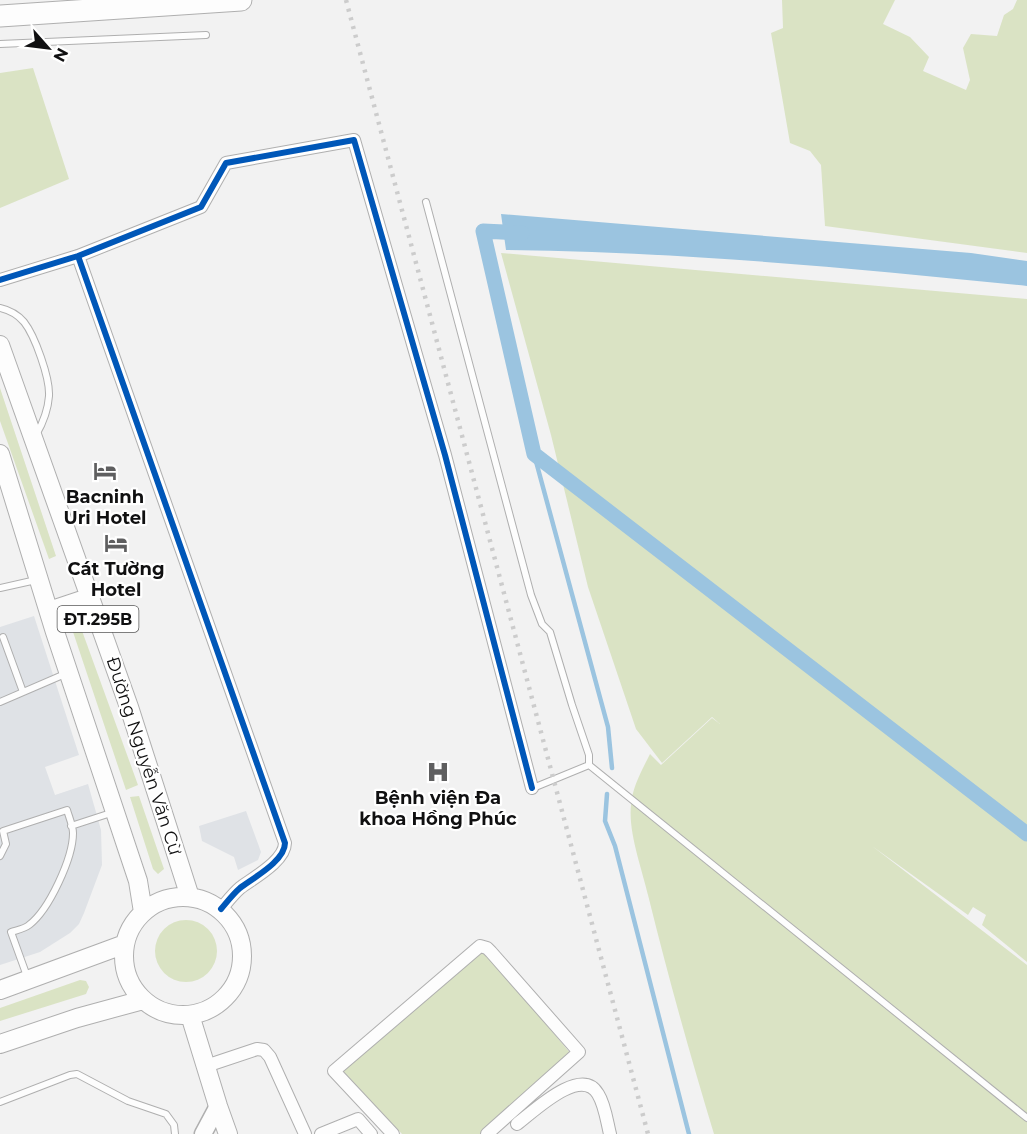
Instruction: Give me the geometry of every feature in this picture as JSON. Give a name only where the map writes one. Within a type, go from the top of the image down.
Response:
[{"type":"highway","points":[[0,16],[241,0]]},
{"type":"main road","name":"Đường Nguyễn Văn Cừ","points":[[0,345],[129,707],[190,897]]},
{"type":"main road","name":"ĐT.295B","points":[[0,454],[138,881],[143,912]]},
{"type":"main road","points":[[49,611],[91,597]]},
{"type":"main road","points":[[190,897],[206,901],[220,909],[232,922],[239,937],[242,953],[240,970],[234,986],[224,998],[211,1008],[190,1015],[164,1012],[143,1000],[132,987],[126,972],[124,956],[125,944],[132,925],[143,912],[165,899],[190,897]]},
{"type":"main road","points":[[0,990],[125,944]]},
{"type":"main road","points":[[0,1044],[77,1018],[143,1000]]},
{"type":"main road","points":[[190,1015],[228,1134]]},
{"type":"street","points":[[0,279],[78,256],[201,207],[226,163],[354,140],[445,455],[532,788]]},
{"type":"street","points":[[78,256],[285,843],[279,859],[238,890],[220,909]]},
{"type":"street","points":[[393,1134],[334,1071],[480,946],[491,952],[579,1052],[487,1134]]},
{"type":"street","points":[[206,1066],[257,1049],[264,1050],[270,1057],[305,1134]]},
{"type":"street","points":[[517,1125],[557,1093],[580,1084],[587,1084],[599,1095],[610,1134]]},
{"type":"street","points":[[203,1134],[218,1106]]},
{"type":"street","points":[[321,1134],[358,1119],[371,1134]]},
{"type":"lane","points":[[0,44],[206,35]]},
{"type":"lane","points":[[426,202],[531,595],[542,624],[550,632],[589,755],[589,765]]},
{"type":"lane","points":[[0,308],[10,310],[17,315],[30,332],[48,381],[47,411],[34,439]]},
{"type":"lane","points":[[0,588],[39,579]]},
{"type":"lane","points":[[3,637],[23,692]]},
{"type":"lane","points":[[0,702],[69,672]]},
{"type":"lane","points":[[532,788],[589,765]]},
{"type":"lane","points":[[589,765],[1027,1118]]},
{"type":"lane","points":[[0,856],[6,844],[3,831],[67,810],[73,832],[70,853],[60,878],[47,902],[27,927],[11,932],[28,980]]},
{"type":"lane","points":[[71,825],[115,812]]},
{"type":"lane","points":[[0,1102],[77,1074],[128,1101],[166,1114],[174,1125],[175,1134]]},
{"type":"shaded area","points":[[34,616],[79,755],[45,767],[55,795],[88,784],[101,830],[102,865],[79,924],[70,933],[40,952],[0,965],[0,627]]},
{"type":"shaded area","points":[[246,811],[261,852],[258,860],[238,870],[234,857],[202,841],[199,826]]},
{"type":"green space","points":[[782,0],[895,0],[883,24],[910,37],[929,57],[923,71],[966,90],[970,80],[963,48],[971,34],[997,36],[1004,15],[1013,9],[1017,0],[1027,0],[1027,253],[825,226],[821,165],[810,151],[790,143],[771,33],[783,28]]},
{"type":"green space","points":[[33,68],[69,179],[0,208],[0,73]]},
{"type":"green space","points":[[501,253],[1027,299],[1027,962],[982,925],[986,915],[973,907],[968,915],[872,846],[1027,965],[1027,1134],[714,1134],[636,850],[631,805],[633,792],[650,754],[661,765],[712,718],[720,724],[712,717],[662,763],[636,729],[588,587],[551,435]]},
{"type":"green space","points":[[0,388],[56,556],[49,559],[0,421]]},
{"type":"green space","points":[[76,613],[138,785],[126,790],[70,623],[68,614]]},
{"type":"green space","points":[[139,796],[164,869],[158,874],[153,869],[130,797]]},
{"type":"green space","points":[[180,920],[192,920],[208,929],[215,939],[217,951],[215,963],[208,973],[192,982],[180,982],[169,977],[160,968],[155,957],[155,945],[160,934],[169,925]]},
{"type":"green space","points":[[480,952],[488,955],[571,1054],[482,1134],[402,1134],[341,1069]]},
{"type":"green space","points":[[80,980],[86,981],[89,987],[86,994],[0,1021],[0,1008]]},
{"type":"water","points":[[501,214],[971,253],[1027,261],[1027,286],[767,262],[571,251],[506,250]]},
{"type":"waterway","points":[[522,233],[483,231],[534,454],[1027,834]]},
{"type":"waterway","points":[[534,454],[608,727],[612,768]]},
{"type":"waterway","points":[[607,794],[605,821],[615,846],[689,1134]]},
{"type":"railway","points":[[346,0],[648,1134]]},
{"type":"cycle path","points":[[0,280],[78,256],[201,207],[226,163],[354,140],[445,455],[532,788]]},
{"type":"cycle path","points":[[78,256],[285,843],[284,850],[274,863],[240,888],[221,909]]},
{"type":"place","name":"Bacninh Uri Hotel","points":[[105,471]]},
{"type":"place","name":"Cát Tường Hotel","points":[[116,543]]},
{"type":"place","name":"Bệnh viện Đa khoa Hồng Phúc","points":[[438,772]]}]
